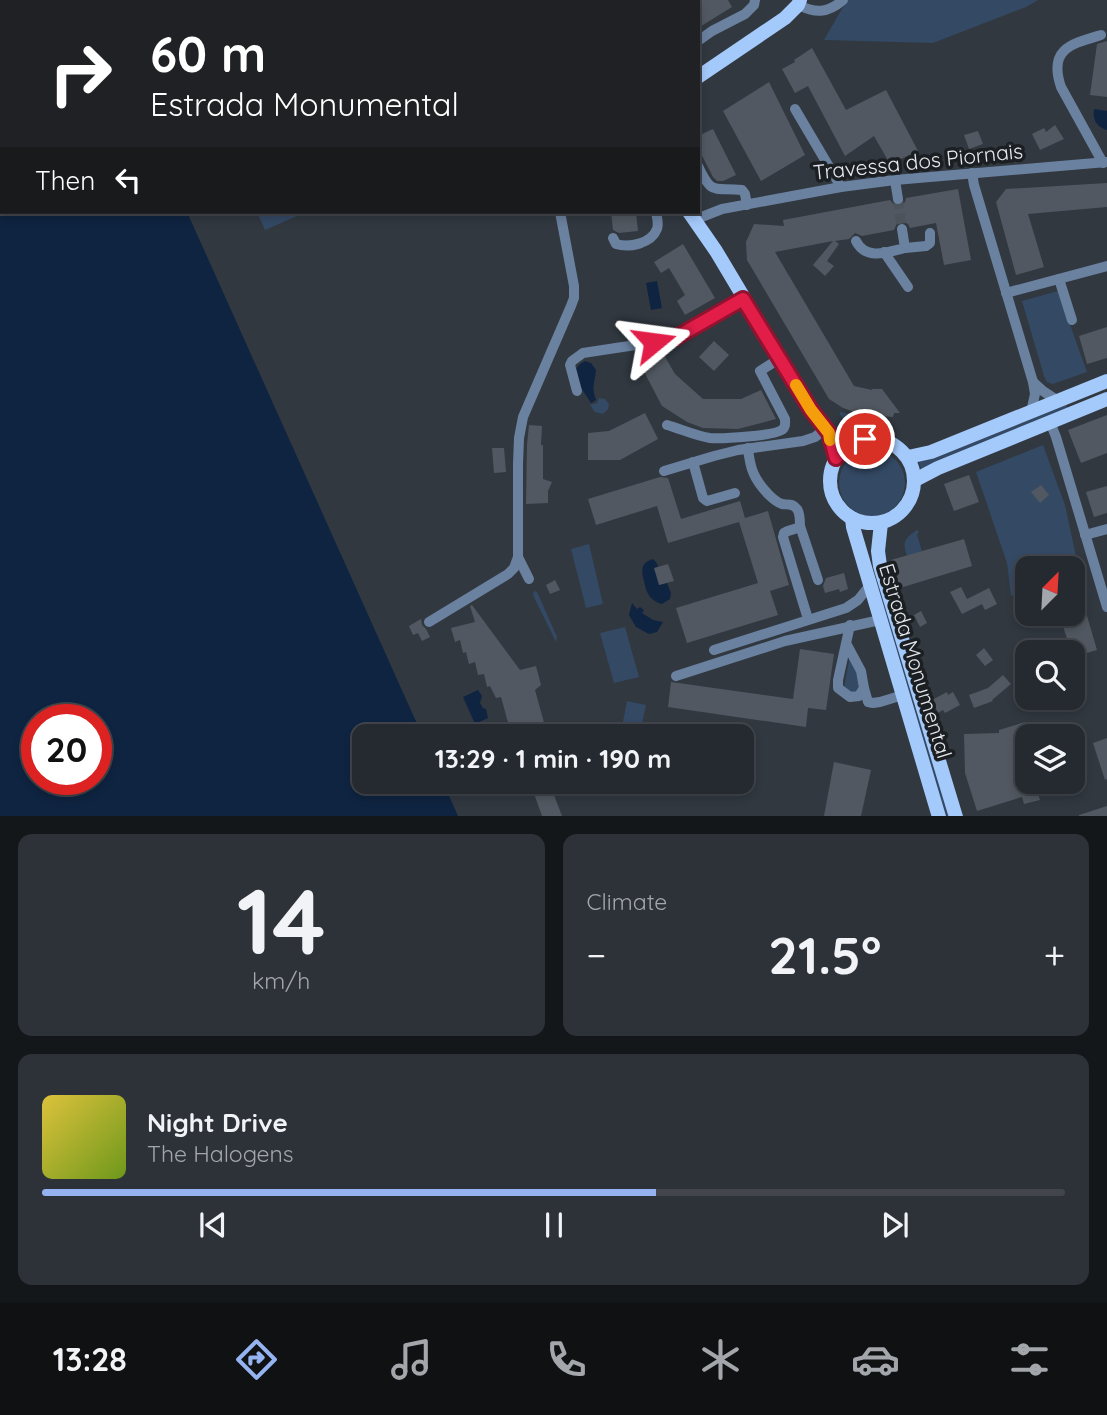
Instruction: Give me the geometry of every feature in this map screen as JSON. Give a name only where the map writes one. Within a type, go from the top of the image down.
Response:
[{"type":"main road","points":[[700,76],[785,18],[799,2]]},
{"type":"main road","points":[[691,216],[716,251],[779,359],[827,431],[836,458]]},
{"type":"main road","points":[[908,457],[932,452],[1107,381]]},
{"type":"main road","points":[[915,480],[938,467],[1107,400]]},
{"type":"main road","points":[[827,431],[853,443]]},
{"type":"main road","points":[[865,439],[889,442],[900,448],[908,457],[915,480],[914,492],[905,509],[898,515],[881,523],[861,522],[842,511],[835,502],[830,480],[832,469],[836,458],[853,443],[865,439]]},
{"type":"main road","name":"Estrada Monumental","points":[[852,518],[939,816]]},
{"type":"main road","name":"Estrada Monumental","points":[[881,523],[878,551],[880,566],[956,816]]},
{"type":"street","points":[[700,40],[746,14],[755,0]]},
{"type":"street","points":[[799,2],[813,12],[823,11],[843,0]]},
{"type":"street","points":[[1101,35],[1064,50],[1057,60],[1056,74],[1105,162]]},
{"type":"street","points":[[794,109],[841,187]]},
{"type":"street","name":"Travessa dos Piornais","points":[[700,214],[841,187],[895,180],[1105,162]]},
{"type":"street","points":[[700,170],[710,187],[718,190],[742,190],[747,205]]},
{"type":"street","points":[[972,173],[1033,382],[1035,394],[1031,412]]},
{"type":"street","points":[[895,180],[898,199]]},
{"type":"street","points":[[429,622],[508,574],[514,568],[518,557],[520,428],[574,298],[560,214]]},
{"type":"street","points":[[613,238],[616,244],[621,246],[645,241],[656,232],[656,214]]},
{"type":"street","points":[[902,229],[905,248]]},
{"type":"street","points":[[856,241],[865,253],[874,254],[926,246],[930,243],[930,233]]},
{"type":"street","points":[[884,252],[908,287]]},
{"type":"street","points":[[1006,293],[1107,266]]},
{"type":"street","points":[[1059,279],[1072,320]]},
{"type":"street","points":[[577,391],[570,365],[583,353],[675,338],[743,299]]},
{"type":"street","points":[[667,425],[709,438],[778,433],[784,428],[785,419],[760,371],[779,359]]},
{"type":"street","points":[[1033,382],[1058,401]]},
{"type":"street","points":[[1050,422],[1107,607]]},
{"type":"street","points":[[664,471],[748,448],[803,441],[827,431]]},
{"type":"street","points":[[748,448],[749,464],[757,481],[774,500],[791,504],[797,509],[818,580]]},
{"type":"street","points":[[693,462],[703,498],[707,501],[735,493]]},
{"type":"street","points":[[800,526],[788,530],[783,537],[808,619]]},
{"type":"street","points":[[1085,535],[1107,529]]},
{"type":"street","points":[[518,557],[529,579]]},
{"type":"street","points":[[1097,572],[1103,570],[1107,564]]},
{"type":"street","points":[[714,650],[846,608],[858,600],[870,585]]},
{"type":"street","points":[[676,676],[785,641],[880,620]]},
{"type":"street","points":[[850,625],[838,688],[850,697],[859,696],[864,688]]},
{"type":"street","points":[[846,643],[861,671],[868,702],[903,695]]},
{"type":"shaded area","points":[[847,0],[1038,0],[933,43],[824,40]]},
{"type":"shaded area","points":[[1094,109],[1107,111],[1107,130],[1096,122]]},
{"type":"shaded area","points":[[0,214],[188,214],[417,724],[352,724],[352,794],[448,794],[458,816],[0,816]]},
{"type":"shaded area","points":[[258,214],[301,214],[265,230]]},
{"type":"shaded area","points":[[657,281],[662,308],[651,310],[646,283]]},
{"type":"shaded area","points":[[1058,291],[1087,372],[1053,384],[1047,382],[1044,376],[1022,301]]},
{"type":"shaded area","points":[[585,361],[591,363],[596,370],[596,400],[591,403],[580,386],[576,369]]},
{"type":"shaded area","points":[[599,398],[605,399],[609,404],[603,414],[595,412],[590,405],[597,403]]},
{"type":"shaded area","points":[[1066,404],[1068,409],[922,471],[918,461]]},
{"type":"shaded area","points":[[839,413],[876,419],[883,426],[853,425],[843,418]]},
{"type":"shaded area","points":[[1043,445],[1065,505],[1076,556],[1015,556],[1015,595],[1011,596],[1007,563],[976,472]]},
{"type":"shaded area","points":[[872,450],[895,460],[905,483],[895,506],[872,516],[849,506],[839,483],[849,460]]},
{"type":"shaded area","points":[[917,530],[922,551],[907,556],[906,540]]},
{"type":"shaded area","points":[[589,544],[603,604],[586,608],[571,549]]},
{"type":"shaded area","points":[[653,559],[658,567],[659,585],[667,583],[671,593],[670,599],[662,604],[648,594],[643,577],[644,565]]},
{"type":"shaded area","points":[[877,571],[950,816],[944,816],[871,573]]},
{"type":"shaded area","points":[[534,591],[537,592],[557,637],[556,642],[533,595]]},
{"type":"shaded area","points":[[632,603],[637,609],[640,607],[644,610],[642,613],[653,620],[663,622],[657,632],[649,634],[636,627],[629,615]]},
{"type":"shaded area","points":[[625,627],[639,677],[614,683],[600,633]]},
{"type":"shaded area","points":[[850,655],[860,683],[857,695],[844,688]]},
{"type":"shaded area","points":[[478,690],[482,696],[480,703],[486,709],[488,718],[475,724],[463,697]]},
{"type":"shaded area","points":[[627,701],[646,705],[642,724],[623,724]]},
{"type":"building","points":[[700,0],[728,0],[732,7],[700,27]]},
{"type":"building","points":[[1107,41],[1107,97],[1090,95],[1097,44]]},
{"type":"building","points":[[812,48],[846,110],[886,90],[918,151],[890,164],[874,136],[845,156],[808,86],[795,93],[782,69]]},
{"type":"building","points":[[769,82],[805,155],[761,181],[723,111]]},
{"type":"building","points":[[1055,125],[1064,139],[1040,150],[1032,134],[1044,128],[1046,132]]},
{"type":"building","points":[[713,129],[736,175],[723,181],[717,181],[713,177],[700,152],[700,135]]},
{"type":"building","points":[[978,131],[983,144],[969,149],[964,135]]},
{"type":"building","points":[[1001,147],[1006,160],[995,164],[990,151]]},
{"type":"building","points":[[1107,183],[1107,207],[1028,214],[1044,267],[1016,275],[996,202],[1006,189]]},
{"type":"building","points":[[958,189],[971,260],[944,265],[936,223],[910,228],[901,221],[894,230],[862,236],[855,233],[849,239],[835,241],[839,244],[827,261],[834,266],[825,276],[813,265],[833,241],[775,252],[854,386],[882,389],[900,413],[894,413],[893,417],[860,414],[843,408],[829,399],[747,260],[746,242],[754,224],[784,226],[783,220],[890,200],[900,207],[906,198]]},
{"type":"building","points":[[611,214],[636,214],[638,231],[619,233],[613,230]]},
{"type":"building","points":[[683,244],[715,298],[685,315],[677,301],[685,295],[669,268],[661,273],[654,262]]},
{"type":"building","points":[[1107,327],[1107,358],[1087,364],[1079,336]]},
{"type":"building","points":[[714,341],[729,355],[714,371],[699,357]]},
{"type":"building","points":[[664,355],[675,374],[703,399],[741,399],[761,390],[776,419],[738,429],[703,428],[687,422],[662,406],[640,364]]},
{"type":"building","points":[[645,413],[658,439],[620,460],[588,460],[588,433],[609,431]]},
{"type":"building","points":[[1107,415],[1107,453],[1081,463],[1068,430]]},
{"type":"building","points":[[529,425],[542,426],[543,479],[552,482],[548,491],[548,503],[526,504]]},
{"type":"building","points":[[492,448],[504,448],[506,472],[494,473]]},
{"type":"building","points":[[969,475],[979,502],[954,511],[944,484]]},
{"type":"building","points":[[660,477],[668,478],[681,519],[740,501],[745,518],[768,511],[789,585],[770,591],[778,615],[687,643],[676,608],[758,583],[739,522],[668,543],[657,506],[596,525],[588,499]]},
{"type":"building","points":[[1041,485],[1049,495],[1040,503],[1031,492]]},
{"type":"building","points":[[1107,486],[1107,513],[1094,517],[1086,492]]},
{"type":"building","points":[[964,539],[972,566],[900,588],[891,560]]},
{"type":"building","points":[[668,564],[674,581],[659,585],[654,568]]},
{"type":"building","points":[[844,573],[848,589],[825,593],[823,586],[826,578]]},
{"type":"building","points":[[555,580],[560,590],[550,594],[546,585]]},
{"type":"building","points":[[961,587],[967,599],[989,588],[997,604],[985,610],[982,604],[962,614],[950,592]]},
{"type":"building","points":[[472,605],[520,670],[536,666],[541,685],[535,690],[544,724],[508,724],[501,697],[496,698],[490,686],[487,687],[484,674],[478,675],[475,662],[469,664],[460,640],[455,642],[451,628],[475,622],[470,606]]},
{"type":"building","points":[[1085,609],[1097,650],[1085,654],[1085,640],[1067,640],[1063,626],[1085,626]]},
{"type":"building","points":[[921,611],[927,623],[920,627],[914,615]]},
{"type":"building","points":[[421,619],[430,637],[422,641],[418,633],[413,635],[409,626]]},
{"type":"building","points":[[984,648],[993,660],[985,666],[976,655]]},
{"type":"building","points":[[800,649],[834,654],[826,710],[808,708],[806,727],[668,707],[671,682],[793,699]]},
{"type":"building","points":[[1003,675],[1011,684],[993,701],[974,708],[969,695],[988,688]]},
{"type":"building","points":[[947,692],[948,695],[953,692],[960,705],[945,713],[943,710],[938,713],[932,700]]},
{"type":"building","points":[[1015,725],[1015,794],[1038,794],[1040,800],[1024,804],[1022,797],[977,811],[965,773],[964,734],[999,733],[999,730]]},
{"type":"building","points":[[1107,738],[1107,779],[1105,780],[1093,743]]},
{"type":"building","points":[[834,762],[871,770],[861,816],[824,816]]},
{"type":"building","points":[[534,794],[554,794],[562,816],[542,816]]},
{"type":"building","points":[[1107,806],[1107,816],[1079,816],[1079,815]]},
{"type":"tunnel","points":[[898,199],[902,229]]},
{"type":"slow traffic","points":[[796,385],[829,433],[830,440]]},
{"type":"route","points":[[654,342],[675,338],[743,299],[811,410],[829,433],[836,458],[853,443],[865,439]]}]
